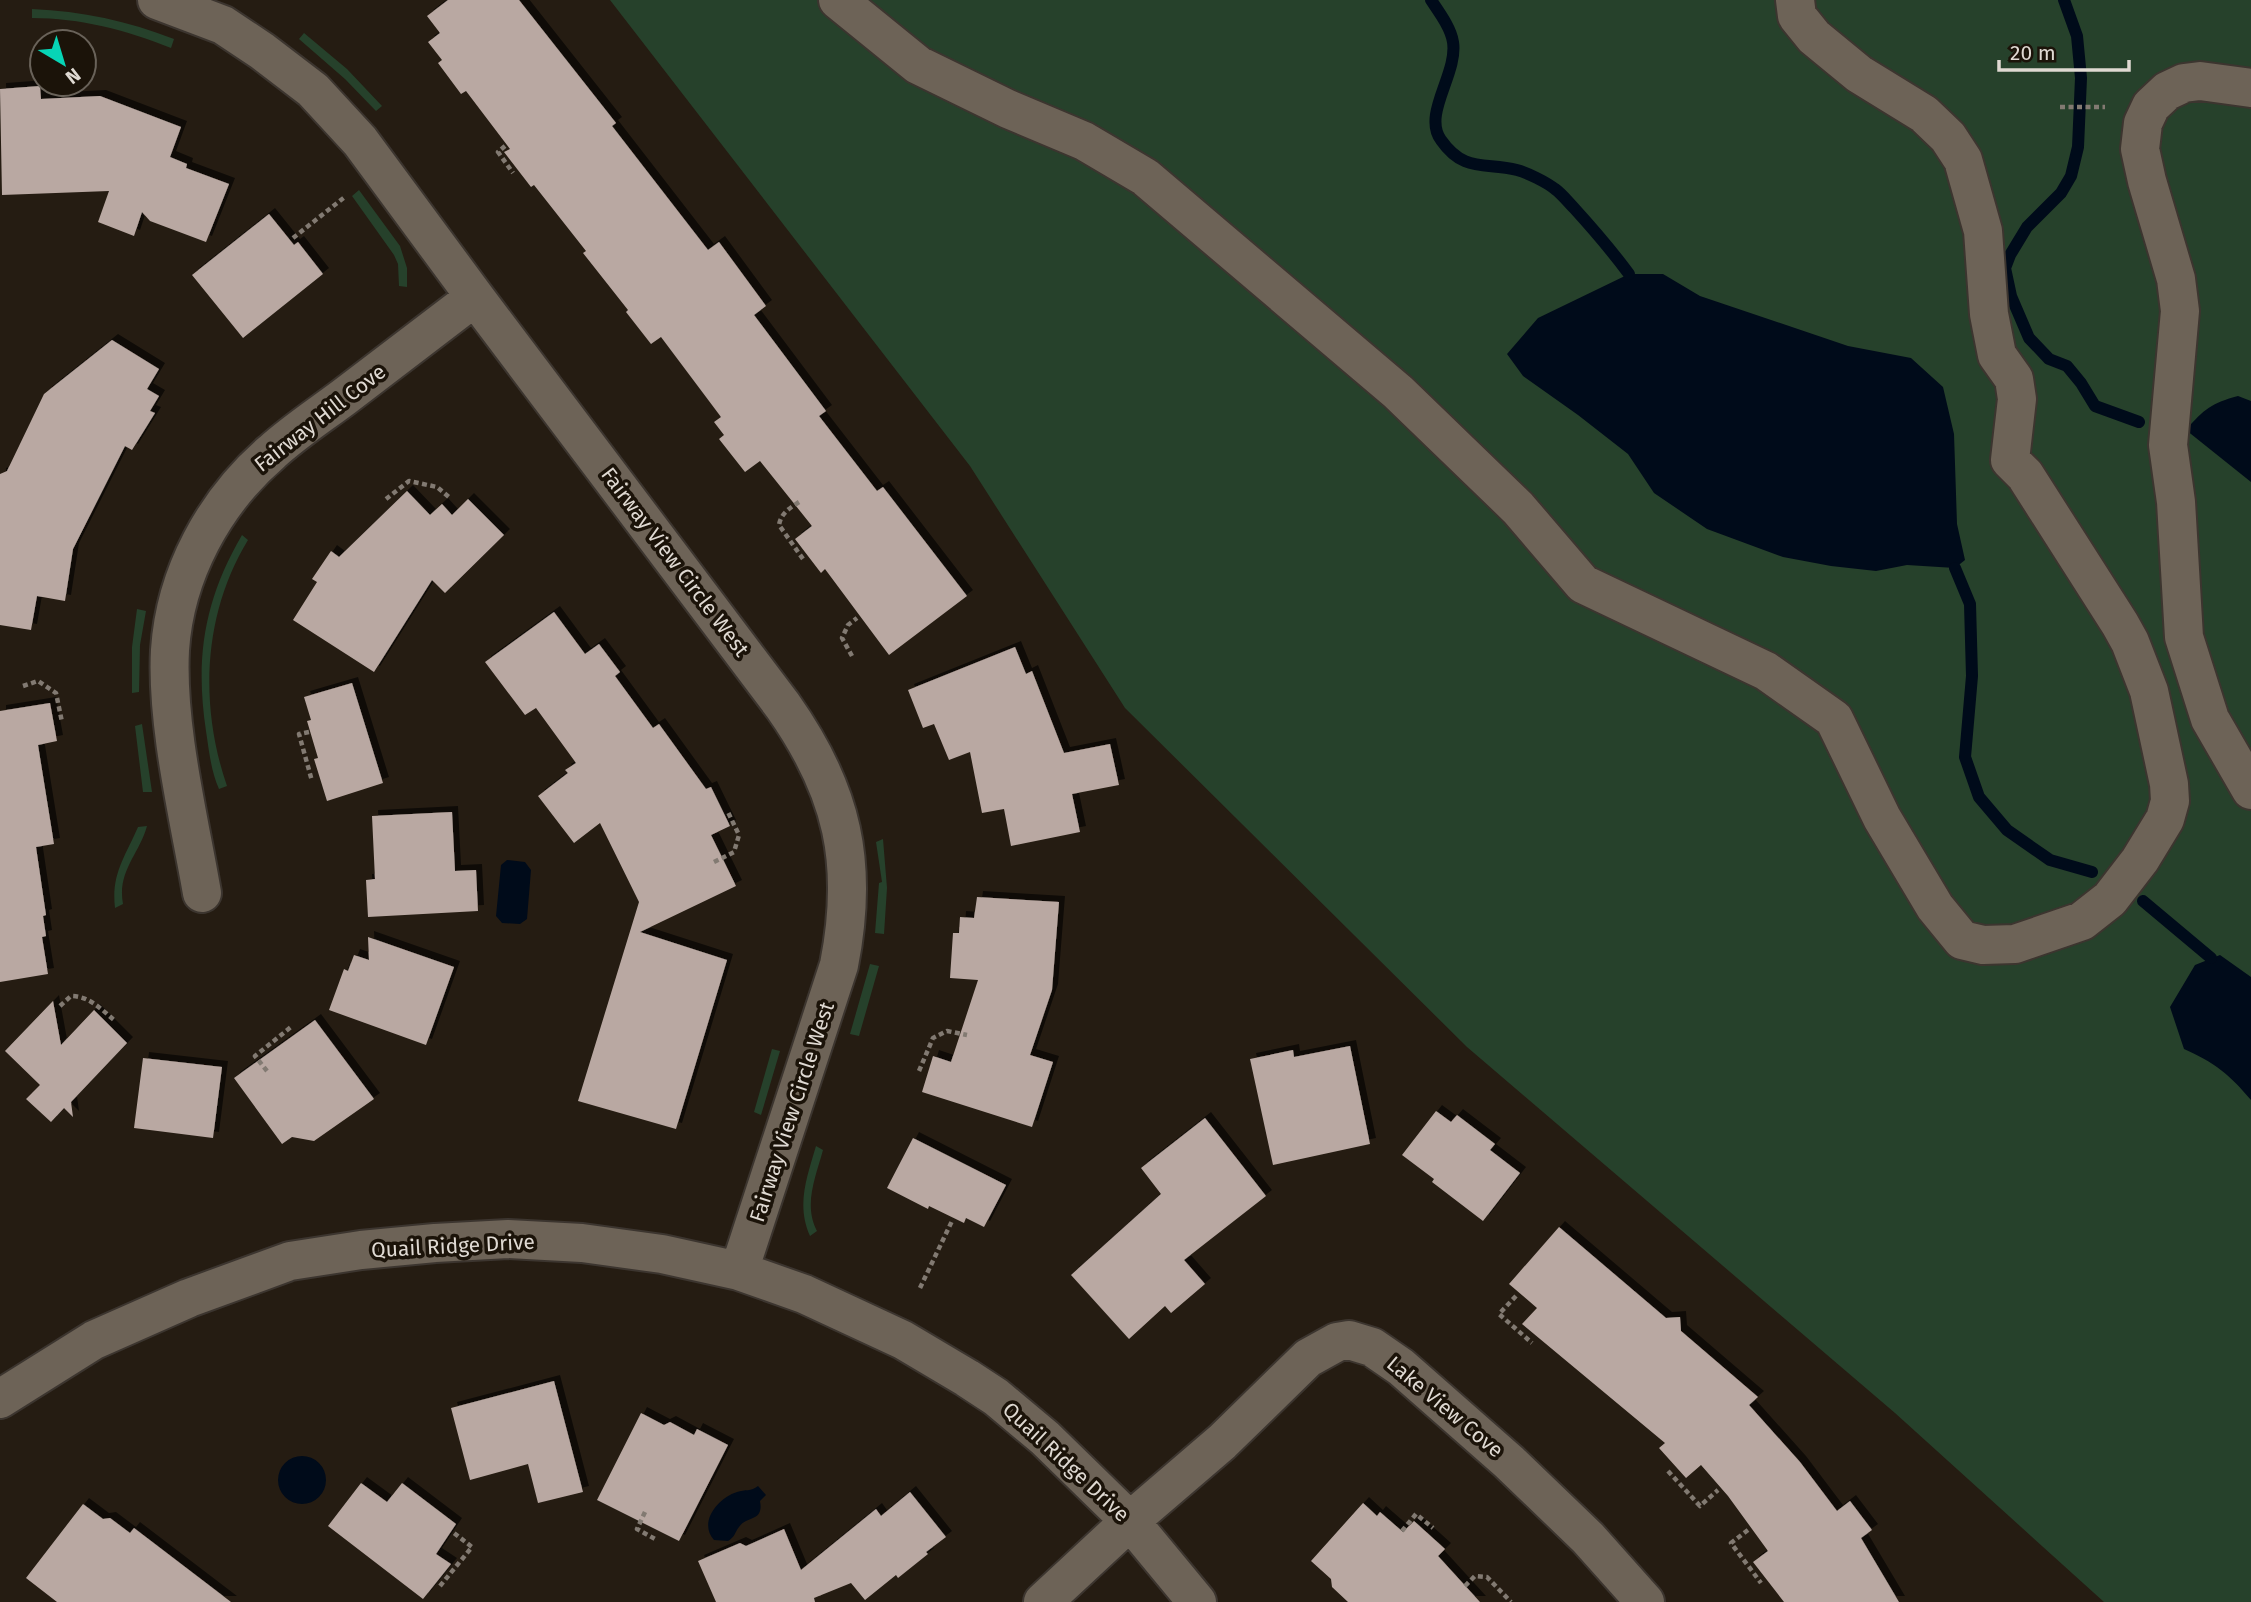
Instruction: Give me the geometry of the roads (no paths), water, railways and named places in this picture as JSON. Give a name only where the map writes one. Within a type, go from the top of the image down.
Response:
[{"type":"street","name":"Fairway View Circle West","points":[[157,0],[223,25],[262,51],[313,90],[360,141],[797,726],[817,760],[839,818],[849,884],[848,911],[839,965],[739,1272]]},
{"type":"street","points":[[838,0],[853,15],[918,65],[1008,109],[1084,141],[1145,177],[1398,392],[1518,508],[1583,584],[1766,671],[1834,719],[1882,818],[1935,907],[1962,940],[1983,945],[2014,944],[2082,921],[2110,899],[2140,860],[2165,819],[2170,802],[2149,691],[2130,642],[2025,475],[2010,460],[2017,398],[2014,379],[1997,355],[1989,314],[1983,231],[1963,160],[1948,137],[1924,114],[1859,74],[1814,37],[1797,16],[1795,0]]},
{"type":"street","points":[[2251,88],[2200,81],[2184,83],[2167,92],[2151,106],[2143,123],[2140,149],[2176,279],[2180,311],[2168,444],[2176,502],[2184,637],[2210,719],[2251,790]]},
{"type":"street","name":"Fairway Hill Cove","points":[[202,893],[176,741],[170,677],[170,651],[176,613],[198,546],[224,503],[270,453],[475,297]]},
{"type":"street","points":[[2158,736],[2210,719]]},
{"type":"street","name":"Quail Ridge Drive","points":[[0,1399],[94,1340],[189,1298],[290,1261],[422,1244],[508,1239],[582,1243],[662,1254],[739,1272],[804,1294],[903,1340],[967,1378],[996,1397],[1045,1438],[1130,1521],[1197,1602]]},
{"type":"street","name":"Lake View Cove","points":[[1130,1521],[1222,1442],[1308,1358],[1337,1342],[1349,1340],[1372,1347],[1401,1367],[1509,1462],[1581,1530],[1645,1602]]},
{"type":"street","points":[[1043,1602],[1130,1521]]},
{"type":"water","points":[[1629,274],[1663,274],[1700,296],[1848,346],[1911,358],[1943,387],[1954,434],[1957,524],[1965,560],[1955,568],[1907,565],[1876,571],[1783,557],[1707,529],[1654,493],[1628,454],[1523,376],[1507,354],[1538,318]]},
{"type":"water","points":[[2238,396],[2251,401],[2251,482],[2186,430],[2209,408]]},
{"type":"water","points":[[507,860],[525,862],[531,870],[527,919],[520,924],[502,923],[496,916],[501,865]]},
{"type":"water","points":[[2220,955],[2251,977],[2251,1100],[2221,1070],[2184,1049],[2170,1007],[2195,965]]},
{"type":"water","points":[[302,1456],[319,1463],[326,1480],[319,1497],[302,1504],[285,1497],[278,1480],[285,1463]]},
{"type":"water","points":[[758,1486],[766,1495],[760,1501],[760,1512],[742,1523],[728,1541],[714,1540],[708,1526],[709,1518],[717,1505],[730,1495]]},
{"type":"waterway","points":[[1431,0],[1447,26],[1453,42],[1451,67],[1436,118],[1436,130],[1441,140],[1467,162],[1517,170],[1551,186],[1589,224],[1629,274]]},
{"type":"waterway","points":[[2064,0],[2077,36],[2081,78],[2078,147],[2071,176],[2061,193],[2027,227],[2005,268],[2011,296],[2029,338],[2049,359],[2067,366],[2095,406],[2139,422]]},
{"type":"waterway","points":[[1955,568],[1970,604],[1972,676],[1965,757],[1979,797],[2007,830],[2050,860],[2092,872]]},
{"type":"waterway","points":[[2143,901],[2211,958]]}]
